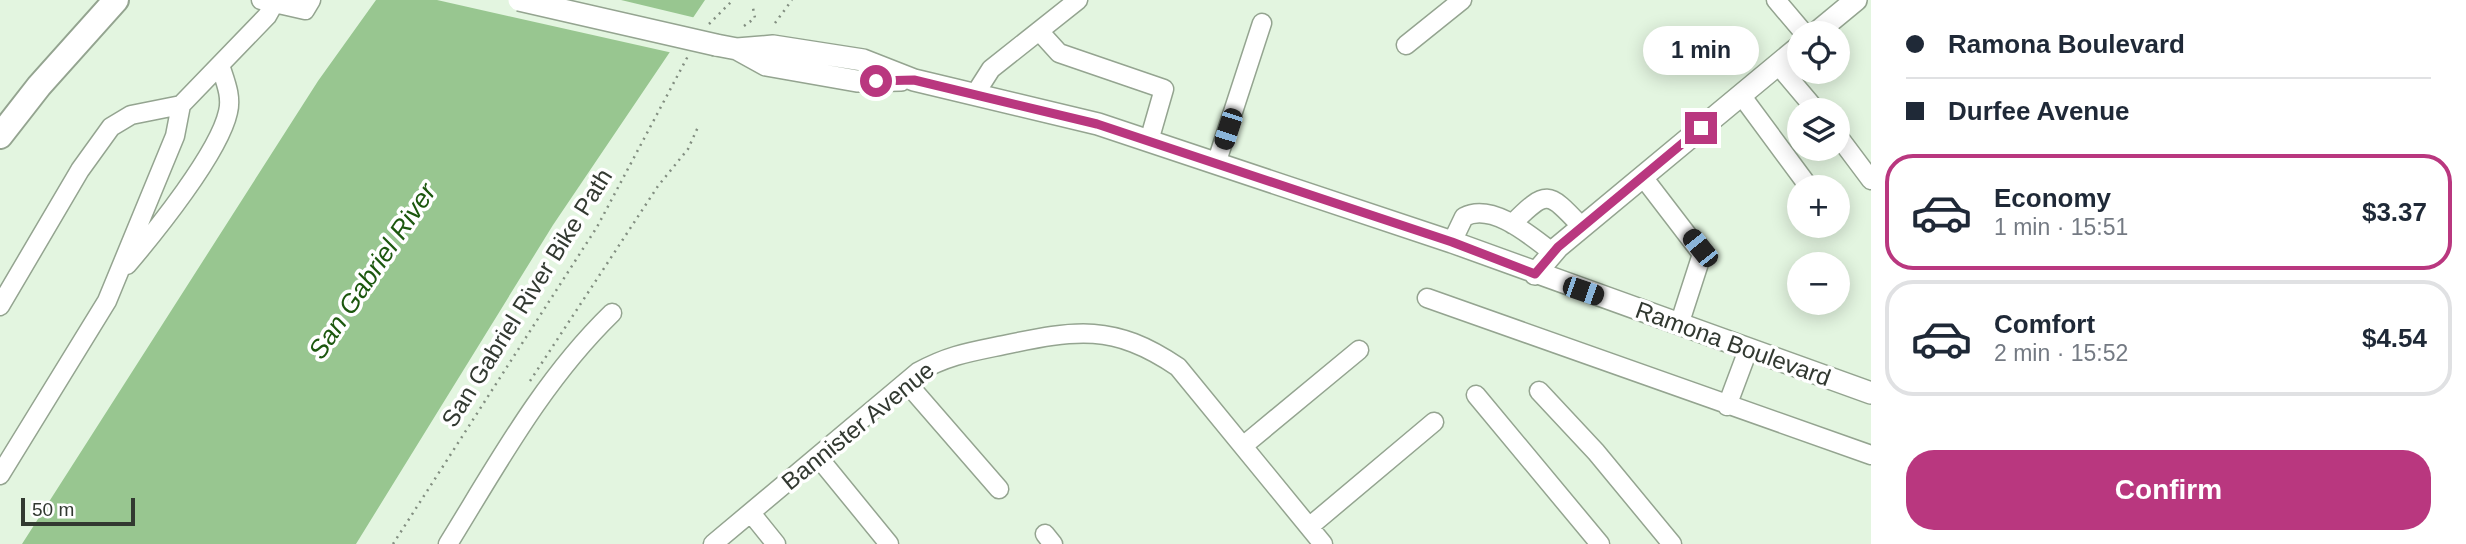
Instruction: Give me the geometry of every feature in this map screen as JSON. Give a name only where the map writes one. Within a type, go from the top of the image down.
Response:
[{"type":"highway","points":[[0,136],[39,86],[116,0]]},
{"type":"main road","name":"Ramona Boulevard","points":[[519,0],[710,38],[766,65],[857,81],[914,80],[1097,124],[1452,242],[1871,393]]},
{"type":"main road","points":[[1831,21],[1856,0]]},
{"type":"main road","points":[[1535,274],[1552,252],[1787,57]]},
{"type":"street","points":[[0,475],[84,340],[116,279],[175,136],[181,105],[267,16],[271,1],[305,10],[311,0]]},
{"type":"street","points":[[975,94],[991,69],[1078,0]]},
{"type":"street","points":[[1406,45],[1462,0]]},
{"type":"street","points":[[1776,0],[1794,21]]},
{"type":"street","points":[[1216,164],[1262,23]]},
{"type":"street","points":[[1039,31],[1059,52],[1164,89],[1149,141]]},
{"type":"street","points":[[116,279],[175,204],[224,125],[230,97],[220,65]]},
{"type":"street","points":[[1778,65],[1806,98]]},
{"type":"street","points":[[1741,95],[1800,175]]},
{"type":"street","points":[[0,306],[80,170],[111,127],[131,115],[181,105]]},
{"type":"street","points":[[1850,151],[1871,180]]},
{"type":"street","points":[[1643,177],[1702,254],[1679,324]]},
{"type":"street","points":[[1512,224],[1536,200],[1544,198],[1553,199],[1582,227]]},
{"type":"street","points":[[1452,242],[1461,221],[1470,213],[1480,213],[1512,224],[1552,252]]},
{"type":"street","points":[[1427,298],[1871,455]]},
{"type":"street","points":[[448,544],[536,402],[587,337],[612,313]]},
{"type":"street","name":"Bannister Avenue","points":[[713,544],[906,382],[946,357],[1067,332],[1117,337],[1151,348],[1178,367],[1314,538]]},
{"type":"street","points":[[1243,446],[1359,350]]},
{"type":"street","points":[[1727,406],[1748,350]]},
{"type":"street","points":[[906,382],[999,489]]},
{"type":"street","points":[[1539,391],[1596,452],[1672,544]]},
{"type":"street","points":[[1476,395],[1601,544]]},
{"type":"street","points":[[1314,538],[1434,422]]},
{"type":"street","points":[[818,457],[889,544]]},
{"type":"street","points":[[751,513],[776,544]]},
{"type":"path","points":[[710,38],[733,0]]},
{"type":"path","points":[[775,23],[792,0]]},
{"type":"path","points":[[744,26],[755,19],[753,8]]},
{"type":"path","name":"San Gabriel River Bike Path","points":[[393,544],[597,228],[692,49]]},
{"type":"path","points":[[529,383],[657,186],[688,149],[698,128]]},
{"type":"water","name":"San Gabriel River","points":[[376,0],[705,0],[553,225],[356,544],[22,544],[318,81]]},
{"type":"pier","points":[[437,0],[621,0],[696,18],[673,53]]},
{"type":"route","points":[[876,81],[914,80],[1097,124],[1452,242],[1535,274],[1552,252],[1701,128]]}]
